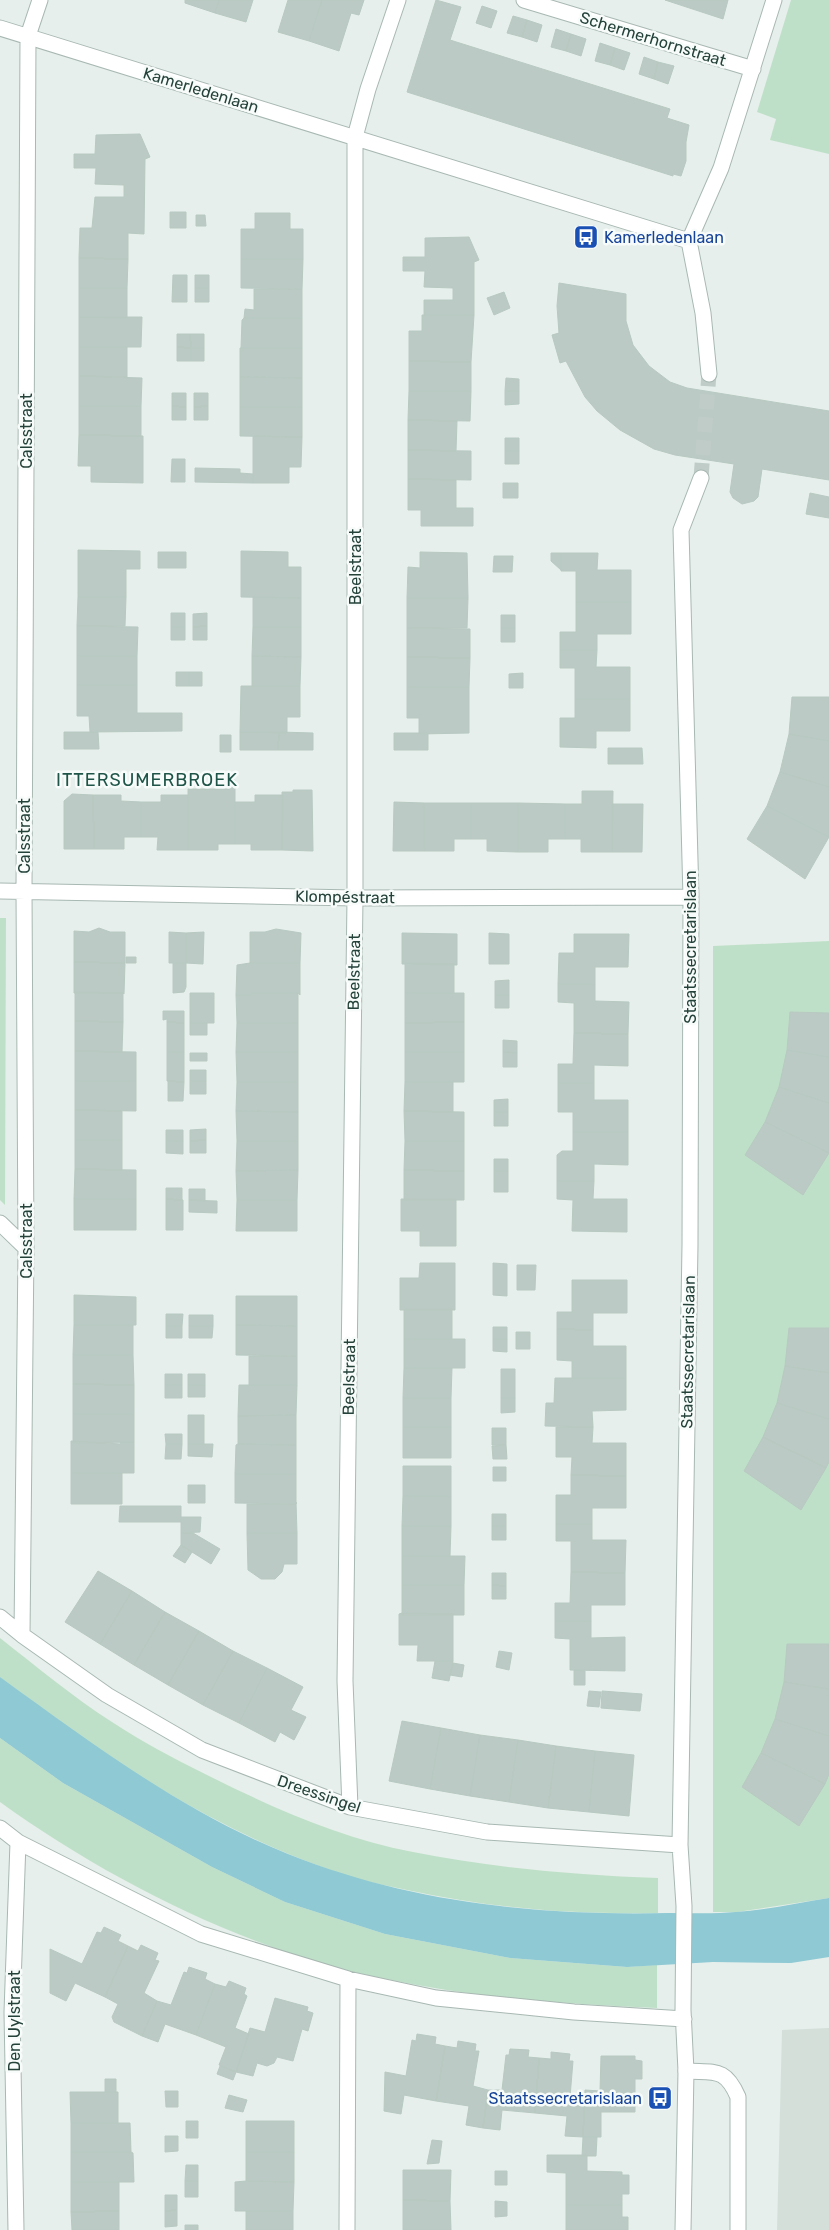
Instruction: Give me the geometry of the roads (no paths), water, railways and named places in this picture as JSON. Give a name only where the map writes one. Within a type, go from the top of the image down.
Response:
[{"type":"street","name":"Calsstraat","points":[[22,1635],[26,1248],[24,891],[28,36],[40,0]]},
{"type":"street","name":"Beelstraat","points":[[350,1807],[345,1681],[355,898],[355,138],[368,89],[398,0]]},
{"type":"street","name":"Schermerhornstraat","points":[[524,0],[753,69]]},
{"type":"street","points":[[709,374],[703,313],[690,241],[721,168],[774,0]]},
{"type":"street","name":"Kamerledenlaan","points":[[0,28],[690,241]]},
{"type":"street","name":"Staatssecretarislaan","points":[[683,2230],[686,2071],[684,1906],[680,1845],[690,1245],[691,898],[681,530],[701,478]]},
{"type":"street","name":"Klompéstraat","points":[[0,891],[355,898],[691,898]]},
{"type":"street","points":[[0,1223],[26,1248]]},
{"type":"street","name":"Dreessingel","points":[[0,1617],[106,1695],[202,1750],[350,1807],[487,1832],[680,1845]]},
{"type":"street","points":[[0,1828],[18,1842],[201,1934],[348,1979],[436,1998],[574,2012],[684,2014]]},
{"type":"street","name":"Den Uylstraat","points":[[16,2230],[12,2012],[18,1842]]},
{"type":"street","points":[[347,2230],[348,1979]]},
{"type":"street","points":[[686,2071],[721,2073],[732,2083],[738,2097],[738,2230]]},
{"type":"water","points":[[0,1677],[103,1751],[175,1797],[249,1837],[334,1871],[428,1895],[524,1909],[572,1912],[728,1913],[829,1898],[829,1957],[791,1963],[713,1962],[627,1967],[510,1958],[385,1934],[285,1902],[212,1867],[63,1783],[0,1738]]},
{"type":"tunnel","points":[[701,478],[709,374]]},
{"type":"place","name":"Kamerledenlaan","points":[[586,237]]},
{"type":"place","name":"Staatssecretarislaan","points":[[660,2098]]},
{"type":"district","name":"ITTERSUMERBROEK","points":[[147,780]]}]
